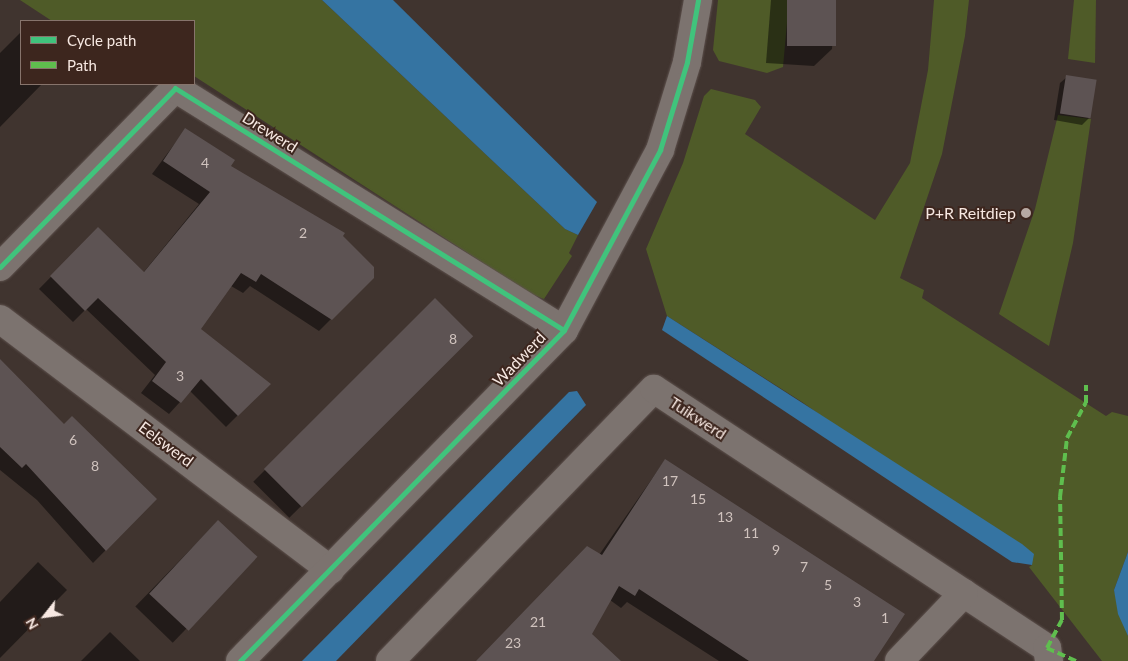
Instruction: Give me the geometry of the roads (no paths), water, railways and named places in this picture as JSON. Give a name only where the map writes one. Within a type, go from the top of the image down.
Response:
[{"type":"street","name":"Wadwerd","points":[[240,661],[564,330],[660,150],[687,62],[698,0]]},
{"type":"street","name":"Drewerd","points":[[0,267],[175,88],[564,330]]},
{"type":"street","name":"Eelswerd","points":[[0,319],[331,570]]},
{"type":"street","name":"Tuikwerd","points":[[390,661],[654,389],[1047,648],[1049,661]]},
{"type":"street","points":[[899,661],[964,593]]},
{"type":"water","points":[[322,0],[393,0],[597,202],[578,235],[565,229]]},
{"type":"water","points":[[667,316],[1022,544],[1034,554],[1032,565],[1012,562],[662,330]]},
{"type":"water","points":[[577,391],[586,405],[336,661],[302,661],[569,392]]},
{"type":"water","points":[[1128,552],[1128,636],[1118,614],[1114,590]]},
{"type":"place","name":"P+R Reitdiep","points":[[1026,213]]}]
